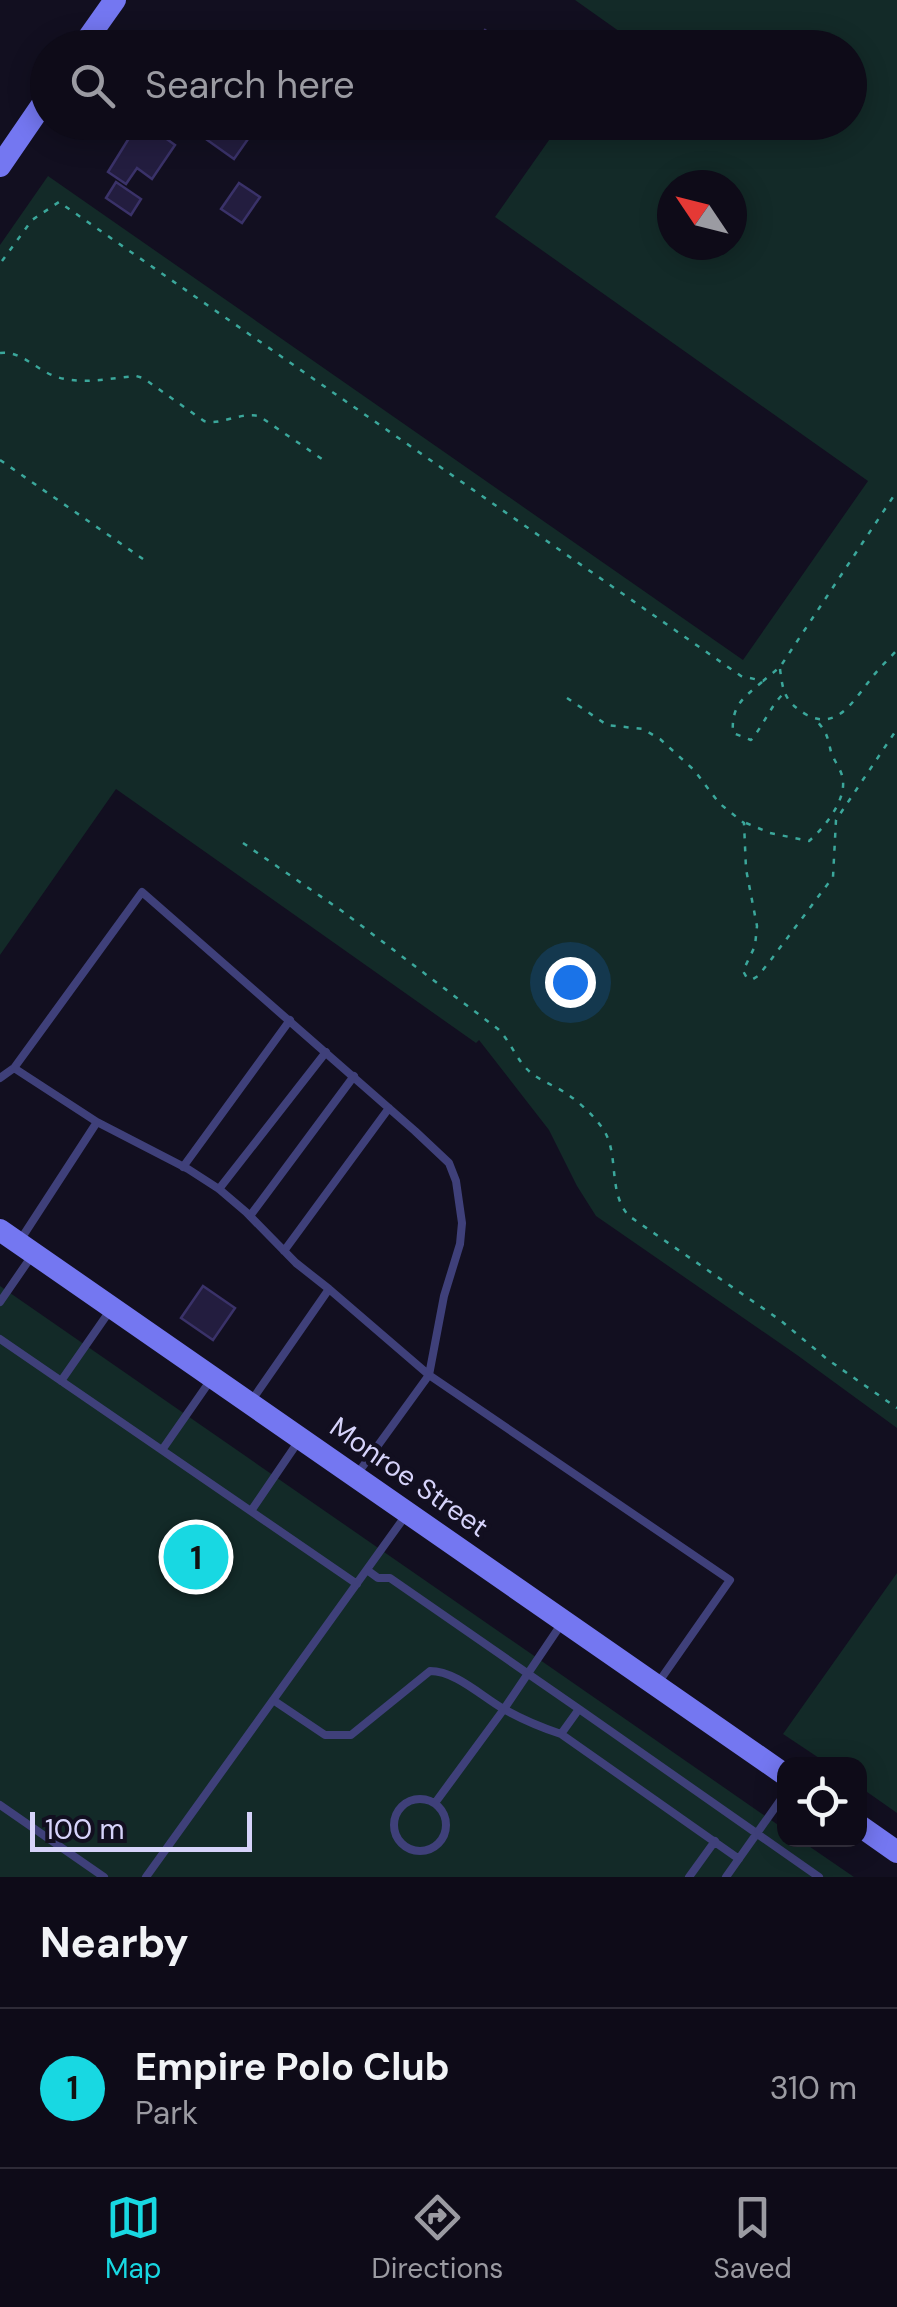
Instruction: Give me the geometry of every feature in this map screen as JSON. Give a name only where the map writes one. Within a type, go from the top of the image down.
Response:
[{"type":"main road","points":[[94,30],[114,0]]},
{"type":"main road","points":[[0,166],[30,122]]},
{"type":"main road","name":"Monroe Street","points":[[17,1242],[777,1769]]},
{"type":"main road","points":[[867,1831],[897,1852]]},
{"type":"lane","points":[[0,1078],[14,1068],[142,892],[449,1163],[456,1181],[462,1223],[429,1375],[355,1476]]},
{"type":"lane","points":[[183,1167],[290,1020]]},
{"type":"lane","points":[[220,1189],[326,1052]]},
{"type":"lane","points":[[14,1068],[97,1122],[220,1189],[284,1251],[429,1375],[730,1580],[657,1685]]},
{"type":"lane","points":[[250,1216],[354,1076]]},
{"type":"lane","points":[[284,1251],[389,1108]]},
{"type":"lane","points":[[0,1302],[17,1242],[97,1122]]},
{"type":"lane","points":[[250,1403],[329,1290]]},
{"type":"lane","points":[[61,1381],[112,1308]]},
{"type":"lane","points":[[0,1340],[357,1584]]},
{"type":"lane","points":[[162,1450],[212,1377]]},
{"type":"lane","points":[[251,1511],[300,1438]]},
{"type":"lane","points":[[146,1877],[408,1513]]},
{"type":"lane","points":[[367,1570],[378,1578],[390,1578],[819,1877]]},
{"type":"lane","points":[[434,1803],[564,1621]]},
{"type":"lane","points":[[273,1700],[325,1735],[351,1735],[430,1671],[443,1671],[504,1709],[538,1727],[562,1734],[739,1858]]},
{"type":"lane","points":[[562,1734],[578,1709]]},
{"type":"lane","points":[[417,1798],[434,1803],[445,1816],[441,1840],[419,1852],[403,1846],[393,1823],[401,1806],[417,1798]]},
{"type":"lane","points":[[726,1877],[777,1804]]},
{"type":"lane","points":[[0,1805],[104,1877]]},
{"type":"lane","points":[[689,1877],[715,1841]]},
{"type":"path","points":[[2,261],[32,220],[59,202],[741,676],[763,681]]},
{"type":"path","points":[[0,353],[10,352],[47,373],[69,380],[143,378],[210,424],[236,416],[260,416],[322,459]]},
{"type":"path","points":[[0,460],[142,559]]},
{"type":"path","points":[[784,693],[750,740],[734,732],[732,716],[744,698],[780,667],[897,491]]},
{"type":"path","points":[[814,718],[830,719],[843,714],[897,650]]},
{"type":"path","points":[[567,698],[607,725],[643,729],[660,739],[694,770],[719,803],[744,822],[794,840],[808,841],[820,831],[839,801],[844,779],[832,755],[828,733],[814,718],[796,708],[784,693],[780,667]]},
{"type":"path","points":[[744,822],[746,870],[757,926],[754,946],[742,971],[753,979],[833,876],[836,820],[897,729]]},
{"type":"path","points":[[242,842],[342,911],[498,1029],[526,1069],[568,1095],[594,1119],[607,1136],[618,1197],[622,1209],[630,1216],[780,1320],[897,1408]]},
{"type":"green space","points":[[575,0],[897,0],[897,1428],[596,1216],[549,1130],[479,1040],[476,1043],[116,789],[0,955],[0,245],[48,176],[743,660],[868,481],[495,217],[549,140],[867,140],[867,30],[617,30]]},
{"type":"green space","points":[[0,1286],[777,1824],[777,1847],[810,1847],[854,1877],[0,1877]]},
{"type":"green space","points":[[897,1573],[897,1813],[867,1792],[867,1757],[818,1757],[783,1734]]},
{"type":"building","points":[[128,140],[168,140],[175,145],[152,179],[137,168],[126,184],[108,172]]},
{"type":"building","points":[[207,140],[247,140],[234,159]]},
{"type":"building","points":[[116,182],[141,199],[131,215],[106,198]]},
{"type":"building","points":[[239,183],[260,197],[242,223],[221,209]]},
{"type":"building","points":[[203,1286],[235,1308],[213,1340],[181,1318]]},
{"type":"place","name":"Empire Polo Club","points":[[196,1557]]}]
